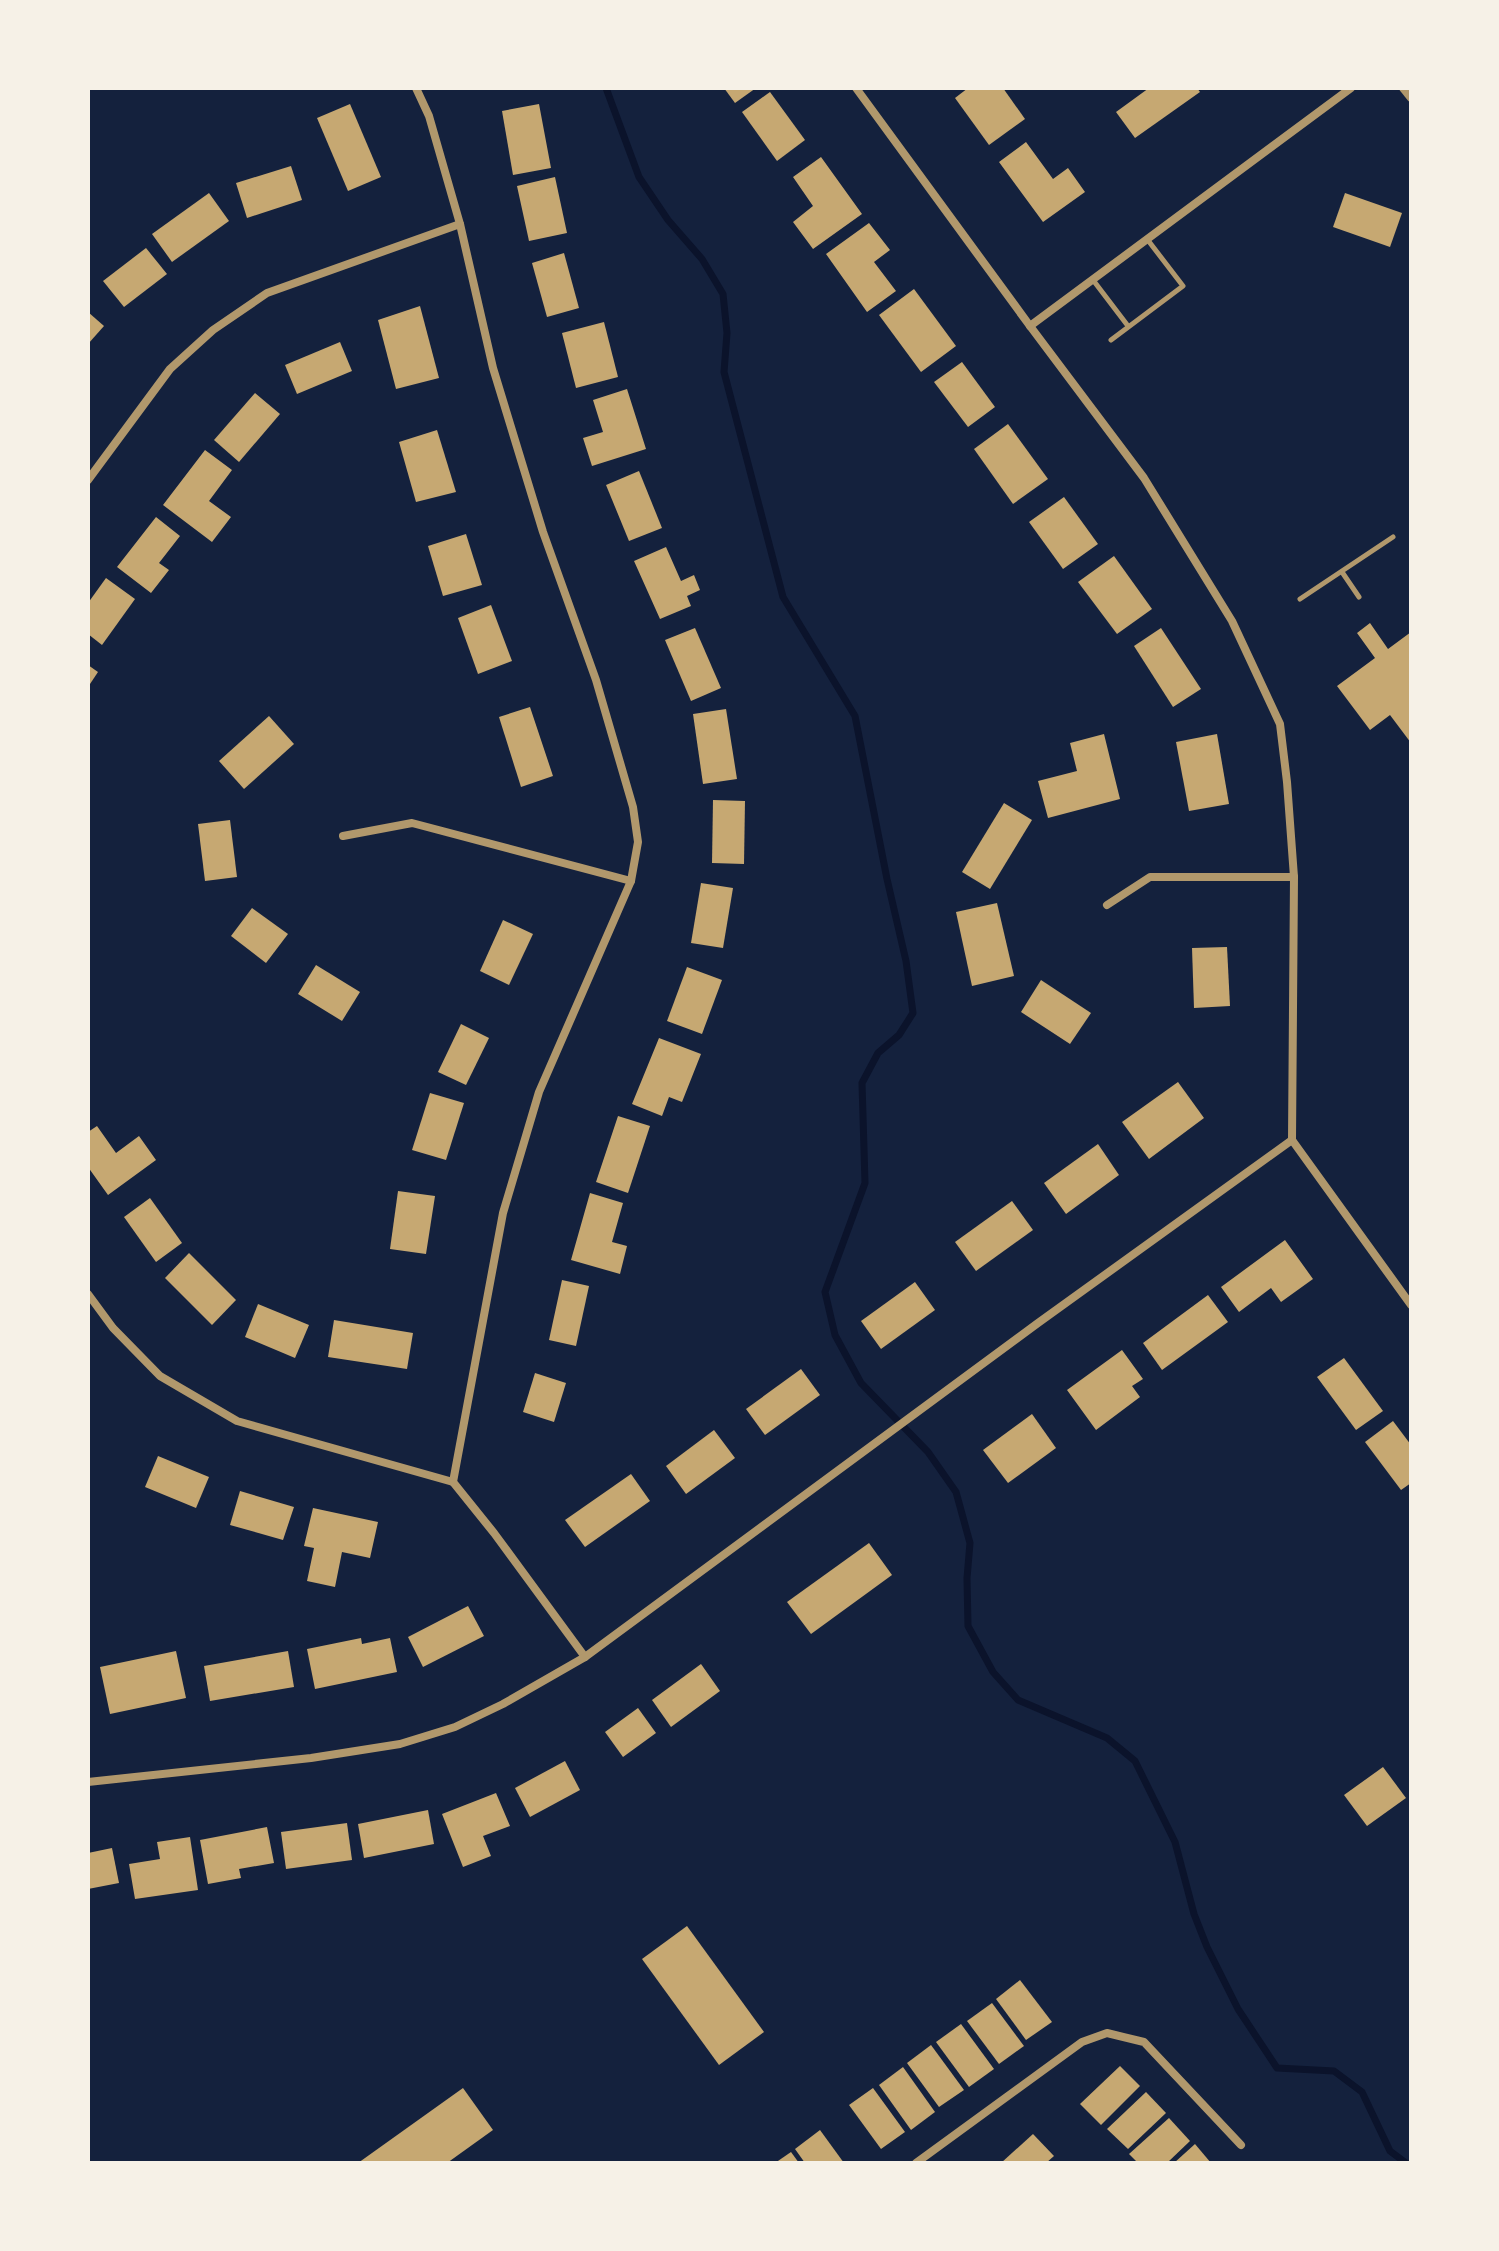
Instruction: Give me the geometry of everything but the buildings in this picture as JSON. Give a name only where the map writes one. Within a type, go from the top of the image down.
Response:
[{"type":"street","points":[[416,88],[429,116],[460,224],[493,368],[543,532],[596,680],[633,807],[638,842],[631,881],[539,1092],[508,1197],[453,1482]]},
{"type":"street","points":[[856,88],[1144,478],[1232,621],[1280,724],[1294,877],[1292,1140],[1411,1305]]},
{"type":"street","points":[[1030,326],[1351,88]]},
{"type":"street","points":[[1403,88],[1411,98]]},
{"type":"street","points":[[88,480],[170,369],[213,330],[267,293],[460,224]]},
{"type":"street","points":[[343,836],[412,823],[631,881]]},
{"type":"street","points":[[1107,905],[1150,877],[1294,877]]},
{"type":"street","points":[[88,1782],[311,1758],[400,1744],[455,1727],[503,1704],[585,1657],[1292,1140]]},
{"type":"street","points":[[88,1294],[113,1328],[160,1376],[237,1421],[453,1482],[585,1657]]},
{"type":"street","points":[[916,2163],[1082,2042],[1107,2033],[1144,2042],[1241,2145]]},
{"type":"street","points":[[927,2155],[934,2163]]},
{"type":"lane","points":[[1111,340],[1183,286],[1147,239]]},
{"type":"lane","points":[[1093,280],[1128,326]]},
{"type":"lane","points":[[1300,599],[1393,537]]},
{"type":"lane","points":[[1342,572],[1359,597]]},
{"type":"waterway","points":[[606,88],[639,177],[668,220],[702,259],[723,294],[727,333],[724,372],[783,597],[855,716],[906,961],[913,1013],[899,1035],[878,1053],[862,1083],[865,1183],[825,1292],[835,1335],[861,1383],[928,1452],[956,1492],[970,1543],[968,1626],[993,1672],[1018,1700],[1107,1738],[1135,1761],[1175,1842],[1194,1914],[1207,1947],[1238,2009],[1277,2068],[1334,2071],[1362,2092],[1390,2151],[1406,2163]]}]
